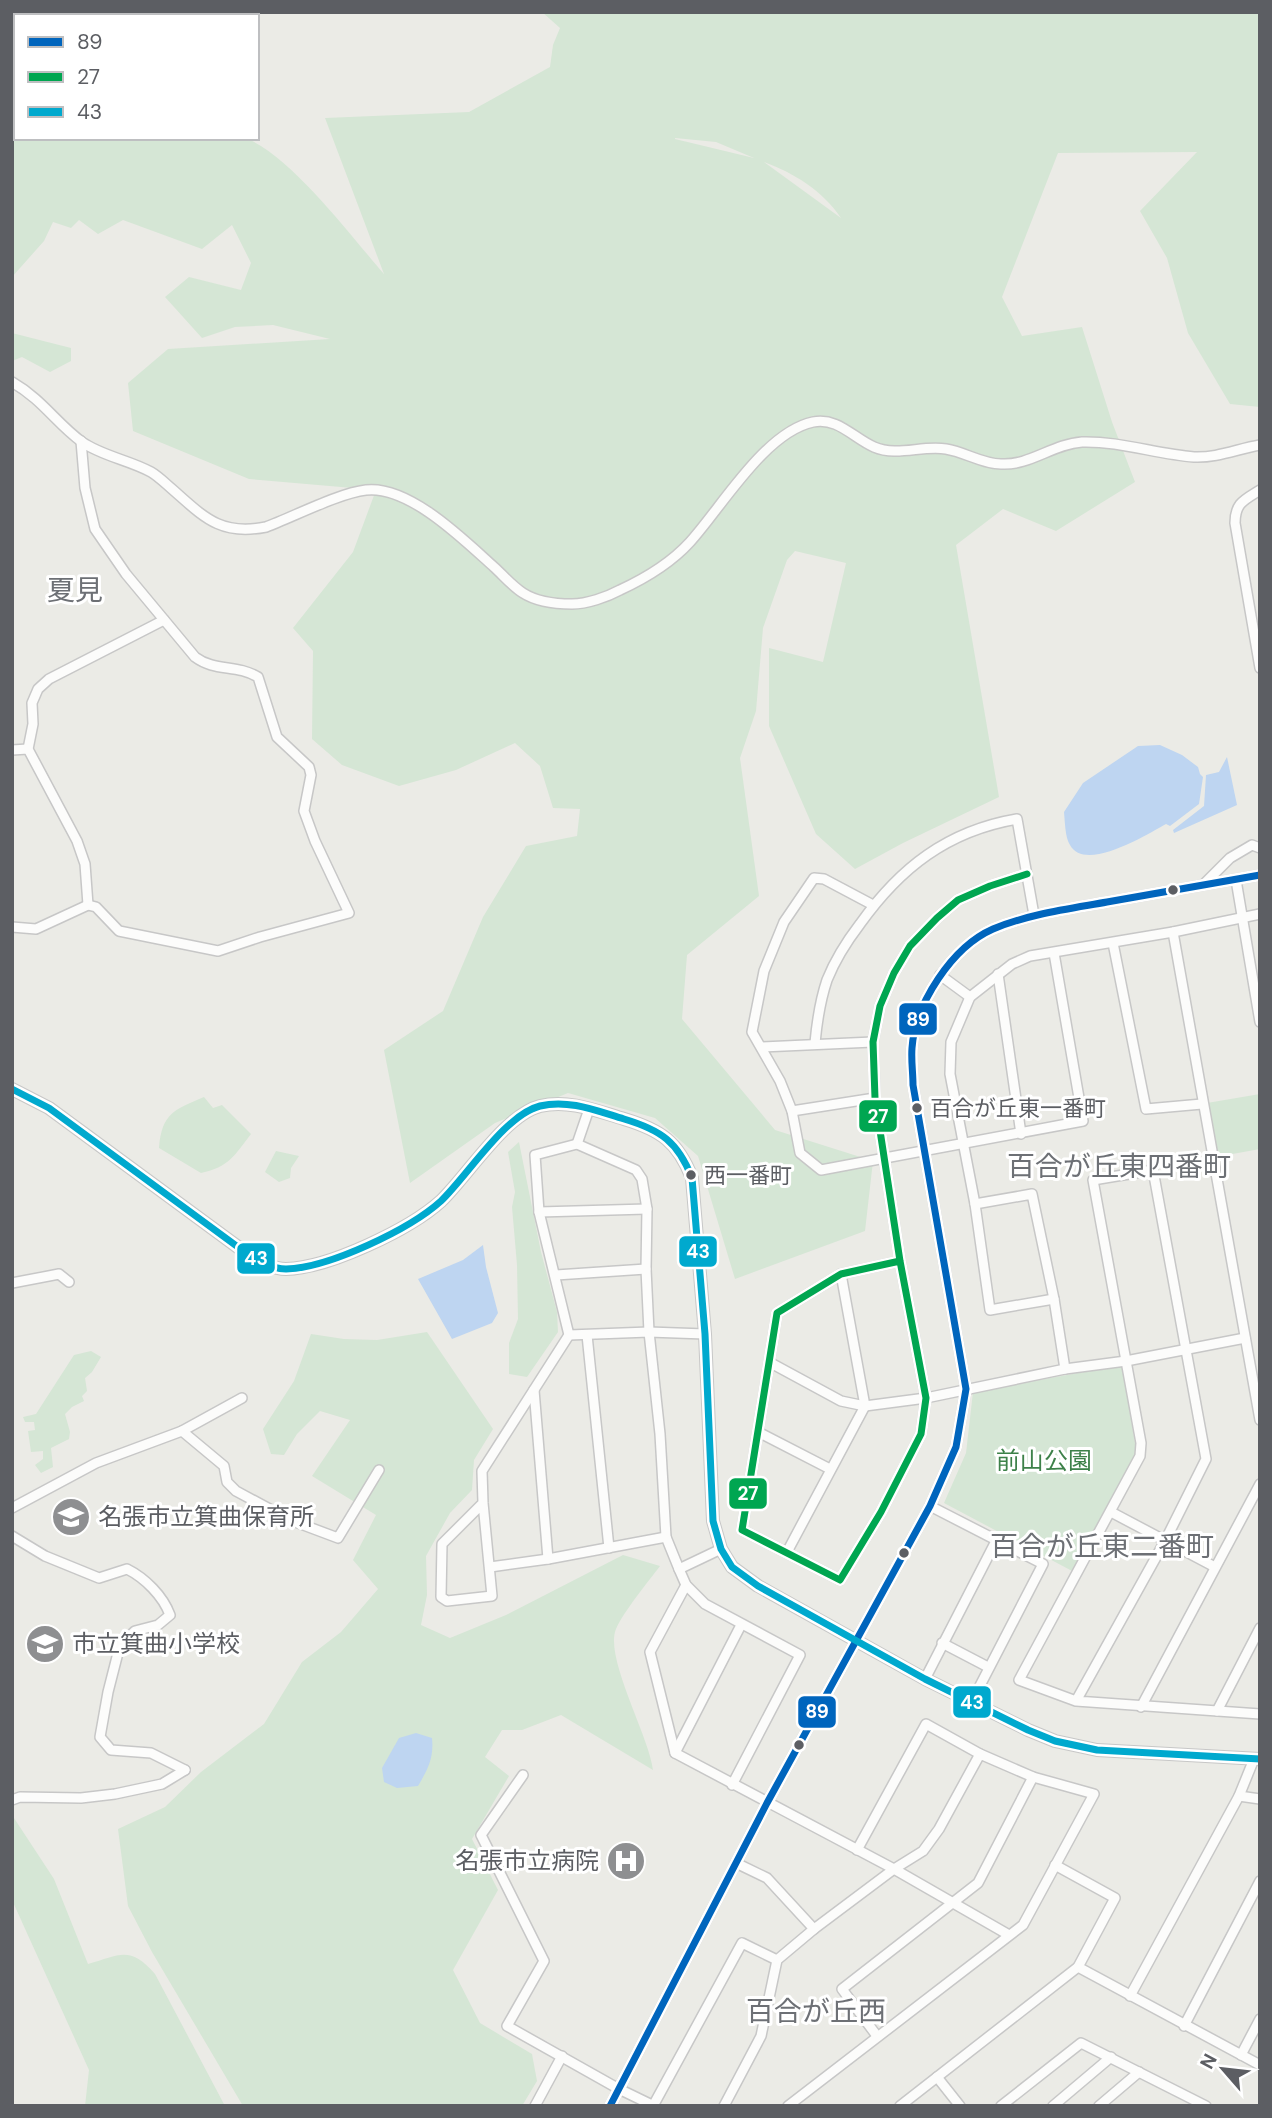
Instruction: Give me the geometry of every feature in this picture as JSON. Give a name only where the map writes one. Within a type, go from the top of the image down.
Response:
[{"type":"street","points":[[12,382],[39,400],[81,441],[153,473],[219,526],[248,531],[266,527],[365,490],[391,492],[407,499],[459,536],[522,592],[537,600],[575,604],[610,595],[669,562],[689,543],[732,486],[757,461],[790,432],[811,422],[826,421],[843,427],[874,447],[892,452],[931,447],[949,449],[1002,465],[1024,460],[1053,448],[1078,443],[1110,442],[1193,457],[1214,456],[1260,445]]},
{"type":"street","points":[[12,927],[36,929],[88,905],[96,907],[120,931],[218,951],[349,913],[304,811],[311,775],[309,767],[277,737],[258,677],[244,669],[207,666],[195,657],[126,574],[95,529],[85,488],[81,441]]},
{"type":"street","points":[[1260,491],[1244,500],[1235,511],[1235,523],[1255,608],[1260,668]]},
{"type":"street","points":[[88,905],[85,864],[77,841],[28,749],[33,724],[32,703],[38,689],[49,679],[164,620]]},
{"type":"street","points":[[12,750],[28,749]]},
{"type":"street","points":[[815,1043],[818,1011],[828,978],[848,940],[893,881],[928,853],[966,832],[992,823],[1017,819],[1034,915]]},
{"type":"street","points":[[1202,885],[1242,849],[1252,845],[1260,848]]},
{"type":"street","points":[[900,1261],[841,1274],[777,1313],[742,1530],[842,1581],[921,1434],[926,1398],[900,1261],[875,1098],[873,1042],[880,1006],[894,973],[910,946],[958,900],[1027,874]]},
{"type":"street","points":[[610,2106],[767,1803],[857,1639],[873,1601],[930,1506],[956,1447],[966,1388],[913,1086],[912,1047],[918,1019],[928,995],[940,975],[963,950],[990,930],[1034,915],[1260,875]]},
{"type":"street","points":[[873,905],[824,879],[814,878],[784,922],[764,971],[752,1032],[780,1081],[793,1111],[800,1153],[821,1170],[1083,1121],[1054,953]]},
{"type":"street","points":[[1236,880],[1260,1022]]},
{"type":"street","points":[[1054,1299],[990,1310],[975,1204],[950,1074],[951,1042],[970,997],[998,974],[1030,956],[1113,943],[1260,914]]},
{"type":"street","points":[[1173,932],[1260,1420]]},
{"type":"street","points":[[1113,943],[1146,1109],[1202,1104]]},
{"type":"street","points":[[998,974],[1021,1134]]},
{"type":"street","points":[[940,975],[970,997]]},
{"type":"street","points":[[762,1047],[873,1042]]},
{"type":"street","points":[[12,1089],[48,1108],[242,1250],[267,1265],[284,1269],[338,1258],[410,1224],[440,1201],[518,1118],[538,1107],[562,1103],[589,1109],[642,1124],[667,1137],[684,1156],[692,1178],[705,1334],[713,1521],[721,1549],[732,1567],[758,1586],[925,1679],[1055,1741],[1097,1750],[1257,1759],[1130,1996]]},
{"type":"street","points":[[793,1111],[875,1098]]},
{"type":"street","points":[[577,1144],[589,1109]]},
{"type":"street","points":[[483,1503],[442,1544],[441,1597],[447,1601],[492,1596],[482,1471],[569,1335],[539,1212],[535,1155],[577,1144],[636,1170],[642,1179],[647,1209],[649,1332],[660,1434],[666,1537],[686,1586],[705,1604],[800,1656],[732,1785]]},
{"type":"street","points":[[1076,1702],[1165,1541],[1206,1459],[1153,1170],[1093,1180],[1141,1444],[1140,1456],[1019,1680],[1076,1702],[1260,1714]]},
{"type":"street","points":[[975,1204],[1032,1194],[1054,1299],[1065,1369]]},
{"type":"street","points":[[539,1212],[647,1209]]},
{"type":"street","points":[[556,1275],[646,1269]]},
{"type":"street","points":[[12,1283],[59,1274],[69,1282]]},
{"type":"street","points":[[787,1552],[865,1406],[841,1274]]},
{"type":"street","points":[[569,1335],[649,1332],[705,1334]]},
{"type":"street","points":[[587,1335],[609,1548]]},
{"type":"street","points":[[769,1362],[841,1401],[865,1406],[926,1398],[1065,1369],[1126,1361],[1245,1338]]},
{"type":"street","points":[[534,1390],[548,1559]]},
{"type":"street","points":[[12,1508],[96,1463],[182,1431],[242,1398]]},
{"type":"street","points":[[182,1431],[224,1466],[228,1482],[236,1491],[290,1520],[338,1538],[379,1470]]},
{"type":"street","points":[[758,1432],[830,1469]]},
{"type":"street","points":[[1141,1707],[1260,1484]]},
{"type":"street","points":[[930,1506],[1042,1564],[971,1703]]},
{"type":"street","points":[[1111,1512],[1215,1567]]},
{"type":"street","points":[[12,1536],[45,1556],[99,1578],[127,1569],[136,1574],[166,1605],[170,1615],[158,1625],[135,1631],[120,1645],[100,1737],[111,1749],[151,1753],[185,1770],[162,1784],[115,1794],[81,1798],[20,1797],[12,1800]]},
{"type":"street","points":[[490,1567],[666,1537]]},
{"type":"street","points":[[925,1679],[996,1541]]},
{"type":"street","points":[[679,1569],[721,1549]]},
{"type":"street","points":[[686,1586],[650,1652],[675,1753],[894,1869],[1009,1935]]},
{"type":"street","points":[[675,1753],[741,1625]]},
{"type":"street","points":[[1217,1711],[1260,1628]]},
{"type":"street","points":[[942,1643],[988,1667]]},
{"type":"street","points":[[788,2106],[1023,1925],[1094,1794],[1033,1777],[980,1755],[926,1724],[857,1850]]},
{"type":"street","points":[[724,2106],[761,2036],[777,1960],[894,1869],[923,1852],[939,1829],[980,1755]]},
{"type":"street","points":[[523,1776],[481,1835],[544,1961],[507,2026],[653,2106],[742,1943],[777,1960]]},
{"type":"street","points":[[877,2036],[842,1989],[978,1883],[1033,1777]]},
{"type":"street","points":[[1239,1796],[1260,1799]]},
{"type":"street","points":[[736,1863],[767,1878],[814,1929]]},
{"type":"street","points":[[900,2106],[1078,1967],[1115,1898],[1055,1866]]},
{"type":"street","points":[[1184,2026],[1260,1881]]},
{"type":"street","points":[[1078,1967],[1260,2065]]},
{"type":"street","points":[[1241,2055],[1260,2019]]},
{"type":"street","points":[[1001,2106],[1081,2043],[1201,2105]]},
{"type":"street","points":[[535,2106],[562,2056]]},
{"type":"street","points":[[1053,2106],[1111,2057]]},
{"type":"street","points":[[1099,2106],[1139,2072]]},
{"type":"street","points":[[937,2077],[960,2106]]},
{"type":"green space","points":[[542,12],[1260,12],[1260,407],[1230,404],[1188,333],[1167,258],[1140,211],[1197,152],[1058,153],[1002,297],[1022,336],[1082,327],[1112,422],[1135,482],[1056,531],[1003,509],[956,545],[999,797],[855,869],[816,834],[769,726],[769,648],[823,662],[846,563],[795,551],[787,560],[763,628],[756,711],[740,758],[759,896],[687,955],[682,1019],[775,1130],[873,1161],[865,1231],[735,1279],[698,1156],[655,1118],[568,1093],[495,1123],[410,1183],[384,1050],[443,1011],[483,917],[526,846],[577,836],[580,809],[553,808],[540,766],[515,743],[456,770],[399,786],[342,765],[312,739],[313,651],[293,628],[353,552],[376,490],[249,479],[133,431],[128,383],[168,349],[330,339],[273,325],[235,327],[202,338],[165,297],[189,277],[241,290],[251,263],[232,225],[202,249],[123,220],[98,234],[79,220],[71,228],[53,222],[44,241],[12,277],[14,28],[14,140],[250,140],[283,162],[320,199],[384,274],[325,118],[469,112],[550,67],[553,45],[560,28]],"holes":[[[675,138],[716,142],[754,158]],[[764,162],[786,172],[826,199],[841,218]]]},
{"type":"green space","points":[[12,333],[71,348],[71,361],[50,372],[22,357],[12,361]]},
{"type":"green space","points":[[1260,1094],[1260,1149],[1216,1157],[1207,1103]]},
{"type":"green space","points":[[204,1097],[213,1108],[222,1105],[251,1134],[225,1164],[201,1173],[159,1148],[163,1127],[171,1114]]},
{"type":"green space","points":[[519,1142],[541,1252],[557,1312],[558,1332],[527,1377],[509,1374],[509,1343],[518,1319],[512,1207],[515,1192],[508,1152]]},
{"type":"green space","points":[[276,1151],[299,1156],[291,1168],[290,1178],[279,1182],[265,1172]]},
{"type":"green space","points":[[427,1332],[493,1429],[474,1460],[472,1490],[450,1513],[426,1556],[427,1595],[421,1625],[450,1638],[506,1615],[623,1555],[660,1566],[620,1622],[614,1642],[621,1677],[653,1770],[561,1715],[522,1730],[502,1730],[485,1757],[509,1776],[472,1839],[498,1890],[453,1970],[480,2023],[532,2054],[537,2081],[522,2106],[243,2106],[152,1952],[128,1906],[118,1829],[165,1807],[201,1772],[264,1724],[302,1662],[341,1632],[378,1589],[353,1560],[376,1515],[312,1476],[350,1420],[320,1411],[297,1434],[284,1455],[271,1454],[263,1429],[294,1381],[311,1334],[377,1340]]},
{"type":"green space","points":[[91,1351],[101,1357],[85,1378],[87,1391],[82,1396],[84,1401],[65,1414],[69,1439],[51,1448],[53,1467],[41,1473],[35,1465],[43,1459],[43,1451],[31,1452],[28,1431],[35,1430],[34,1422],[25,1422],[23,1417],[36,1414],[74,1355]]},
{"type":"green space","name":"前山公園","points":[[1122,1365],[1137,1455],[1074,1572],[944,1503],[966,1453],[973,1392]]},
{"type":"green space","points":[[12,1815],[54,1879],[88,1964],[117,1956],[131,1956],[155,1974],[225,2106],[85,2106],[89,2070],[12,1900]]},
{"type":"water","points":[[1160,745],[1182,755],[1198,767],[1203,777],[1199,804],[1170,826],[1166,824],[1117,849],[1089,855],[1078,853],[1068,842],[1064,812],[1083,783],[1138,746]]},
{"type":"water","points":[[1227,757],[1237,805],[1174,833],[1173,830],[1204,806],[1206,775],[1219,772]]},
{"type":"water","points":[[483,1245],[498,1313],[492,1323],[452,1339],[418,1279],[463,1260]]},
{"type":"water","points":[[416,1733],[432,1738],[430,1763],[418,1786],[397,1788],[384,1782],[382,1768],[399,1738]]},
{"type":"transit line","name":"27","points":[[900,1261],[841,1274],[777,1313],[742,1530],[840,1580],[881,1512],[921,1434],[926,1398],[900,1261],[875,1098],[873,1042],[880,1006],[894,973],[910,946],[937,918],[958,900],[1027,874]]},
{"type":"transit line","name":"89","points":[[610,2106],[767,1803],[930,1506],[956,1447],[966,1389],[913,1085],[912,1053],[915,1031],[928,996],[938,979],[963,949],[993,929],[1063,910],[1260,875]]},
{"type":"transit line","name":"43","points":[[12,1089],[49,1108],[242,1250],[280,1269],[324,1262],[368,1245],[410,1223],[441,1201],[500,1133],[527,1112],[540,1106],[562,1104],[583,1107],[637,1123],[658,1133],[681,1155],[692,1178],[705,1334],[713,1521],[721,1549],[732,1567],[758,1586],[925,1679],[1055,1741],[1097,1750],[1260,1759]]},
{"type":"place","name":"百合が丘東一番町","points":[[917,1108]]},
{"type":"place","name":"西一番町","points":[[691,1175]]},
{"type":"place","name":"名張市立箕曲保育所","points":[[71,1517]]},
{"type":"place","name":"市立箕曲小学校","points":[[45,1644]]},
{"type":"place","name":"名張市立病院","points":[[626,1861]]},
{"type":"district","name":"夏見","points":[[75,590]]},
{"type":"district","name":"百合が丘東四番町","points":[[1119,1166]]},
{"type":"district","name":"百合が丘東二番町","points":[[1102,1546]]},
{"type":"district","name":"百合が丘西","points":[[816,2011]]}]
